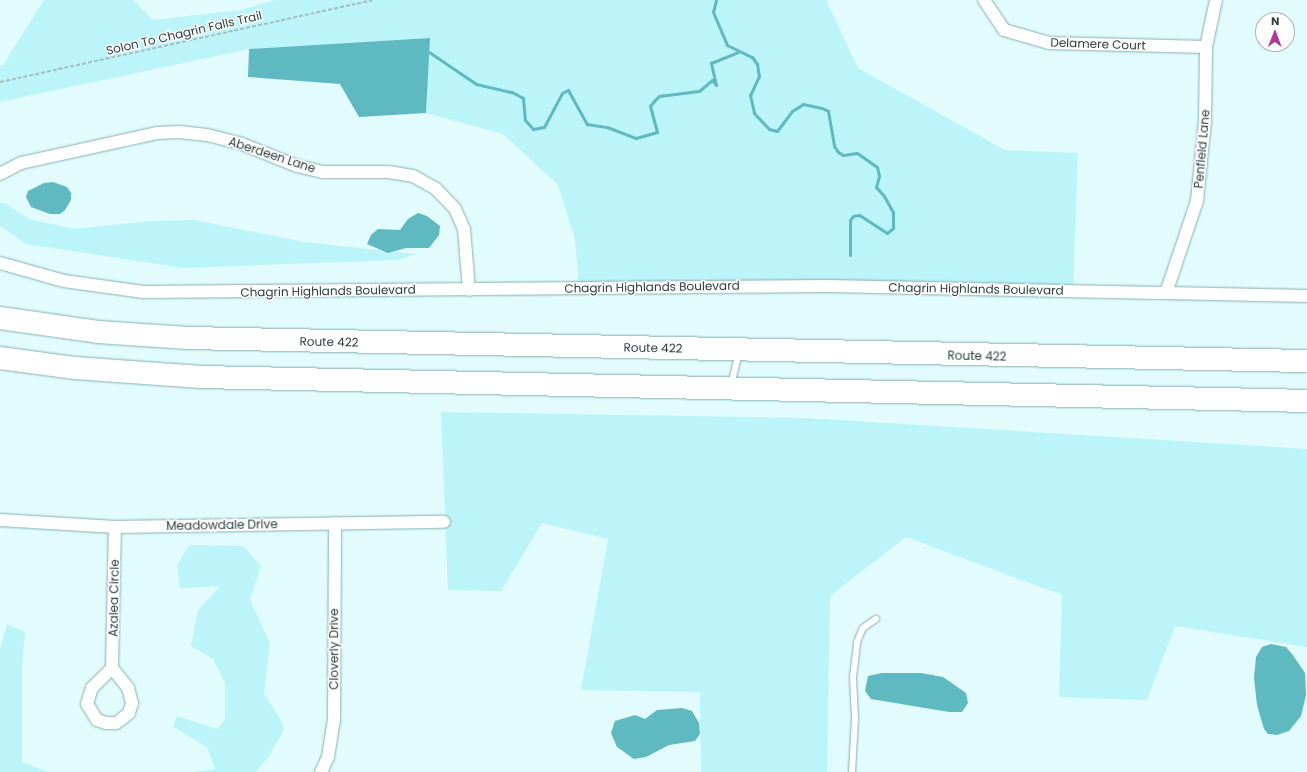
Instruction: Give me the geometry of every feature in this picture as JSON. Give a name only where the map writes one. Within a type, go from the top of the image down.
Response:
[{"type":"highway","name":"Route 422","points":[[0,318],[98,332],[188,338],[1307,361]]},
{"type":"highway","points":[[0,358],[75,368],[201,378],[1307,401]]},
{"type":"street","name":"Delamere Court","points":[[984,0],[1004,30],[1049,43],[1206,48]]},
{"type":"street","name":"Penfield Lane","points":[[1166,293],[1197,201],[1205,121],[1206,48],[1216,0]]},
{"type":"street","name":"Aberdeen Lane","points":[[0,174],[21,163],[158,133],[179,132],[207,135],[242,144],[297,166],[323,172],[388,172],[413,176],[436,189],[455,209],[464,229],[469,290]]},
{"type":"street","name":"Chagrin Highlands Boulevard","points":[[0,263],[64,281],[143,292],[829,286],[1307,296]]},
{"type":"street","name":"Meadowdale Drive","points":[[0,520],[115,527],[444,522]]},
{"type":"street","name":"Cloverly Drive","points":[[321,772],[328,757],[334,721],[335,523]]},
{"type":"street","name":"Azalea Circle","points":[[112,668],[115,527]]},
{"type":"street","points":[[112,668],[128,688],[132,703],[129,713],[124,718],[116,723],[106,723],[97,720],[87,704],[92,688],[112,668]]},
{"type":"lane","points":[[730,390],[740,350]]},
{"type":"lane","points":[[852,772],[855,718],[853,677],[857,642],[863,628],[876,619]]},
{"type":"path","name":"Solon To Chagrin Falls Trail","points":[[0,82],[372,0]]},
{"type":"shaded area","points":[[44,0],[133,0],[153,20],[241,10],[275,0],[826,0],[858,68],[1005,150],[1078,153],[1073,291],[579,288],[575,240],[558,185],[503,134],[426,113],[429,38],[249,49],[0,102],[0,66],[3,65]]},
{"type":"shaded area","points":[[430,38],[426,113],[359,117],[340,84],[248,77],[249,49]]},
{"type":"shaded area","points":[[53,182],[67,187],[71,193],[71,200],[65,210],[60,214],[50,214],[31,207],[26,197],[28,191],[44,183]]},
{"type":"shaded area","points":[[0,203],[5,203],[29,219],[74,229],[151,221],[194,220],[304,242],[416,254],[398,260],[183,268],[26,244],[0,226]]},
{"type":"shaded area","points":[[418,213],[427,216],[440,226],[439,235],[429,248],[406,248],[388,253],[367,244],[371,235],[378,229],[400,230],[408,219]]},
{"type":"shaded area","points":[[441,412],[807,418],[1307,449],[1307,647],[1175,626],[1147,700],[1059,697],[1062,595],[906,537],[830,596],[827,772],[701,772],[700,692],[581,690],[608,539],[542,523],[501,591],[448,590]]},
{"type":"shaded area","points":[[189,545],[243,546],[261,566],[250,600],[270,643],[264,693],[280,719],[284,730],[267,759],[255,772],[194,772],[215,769],[207,747],[173,727],[177,716],[217,729],[225,719],[225,683],[213,659],[191,646],[198,610],[220,586],[180,588],[177,565]]},
{"type":"shaded area","points":[[7,624],[25,632],[22,667],[22,762],[48,772],[0,772],[0,648]]},
{"type":"shaded area","points":[[1271,644],[1286,647],[1305,673],[1306,695],[1301,716],[1289,731],[1277,735],[1268,734],[1264,729],[1257,705],[1254,678],[1256,657],[1262,647]]},
{"type":"shaded area","points":[[882,673],[921,673],[943,677],[966,693],[968,703],[962,712],[949,712],[871,699],[865,691],[868,676]]},
{"type":"shaded area","points":[[682,708],[692,711],[699,723],[700,734],[695,741],[669,745],[646,757],[634,759],[617,747],[611,733],[615,721],[635,715],[645,719],[657,710]]},
{"type":"waterway","points":[[716,0],[713,12],[727,45],[752,57],[757,64],[759,76],[750,95],[754,113],[769,129],[777,131],[792,111],[803,104],[822,108],[828,111],[834,146],[838,152],[843,155],[857,153],[877,167],[879,176],[876,187],[884,196],[893,212],[893,228],[887,233],[859,215],[853,216],[850,220],[850,255]]},
{"type":"waterway","points":[[429,52],[476,84],[512,92],[523,98],[525,120],[533,129],[544,127],[562,93],[568,90],[587,124],[607,127],[636,138],[657,132],[650,106],[659,96],[699,91],[712,80],[716,85],[711,63],[738,52]]}]
